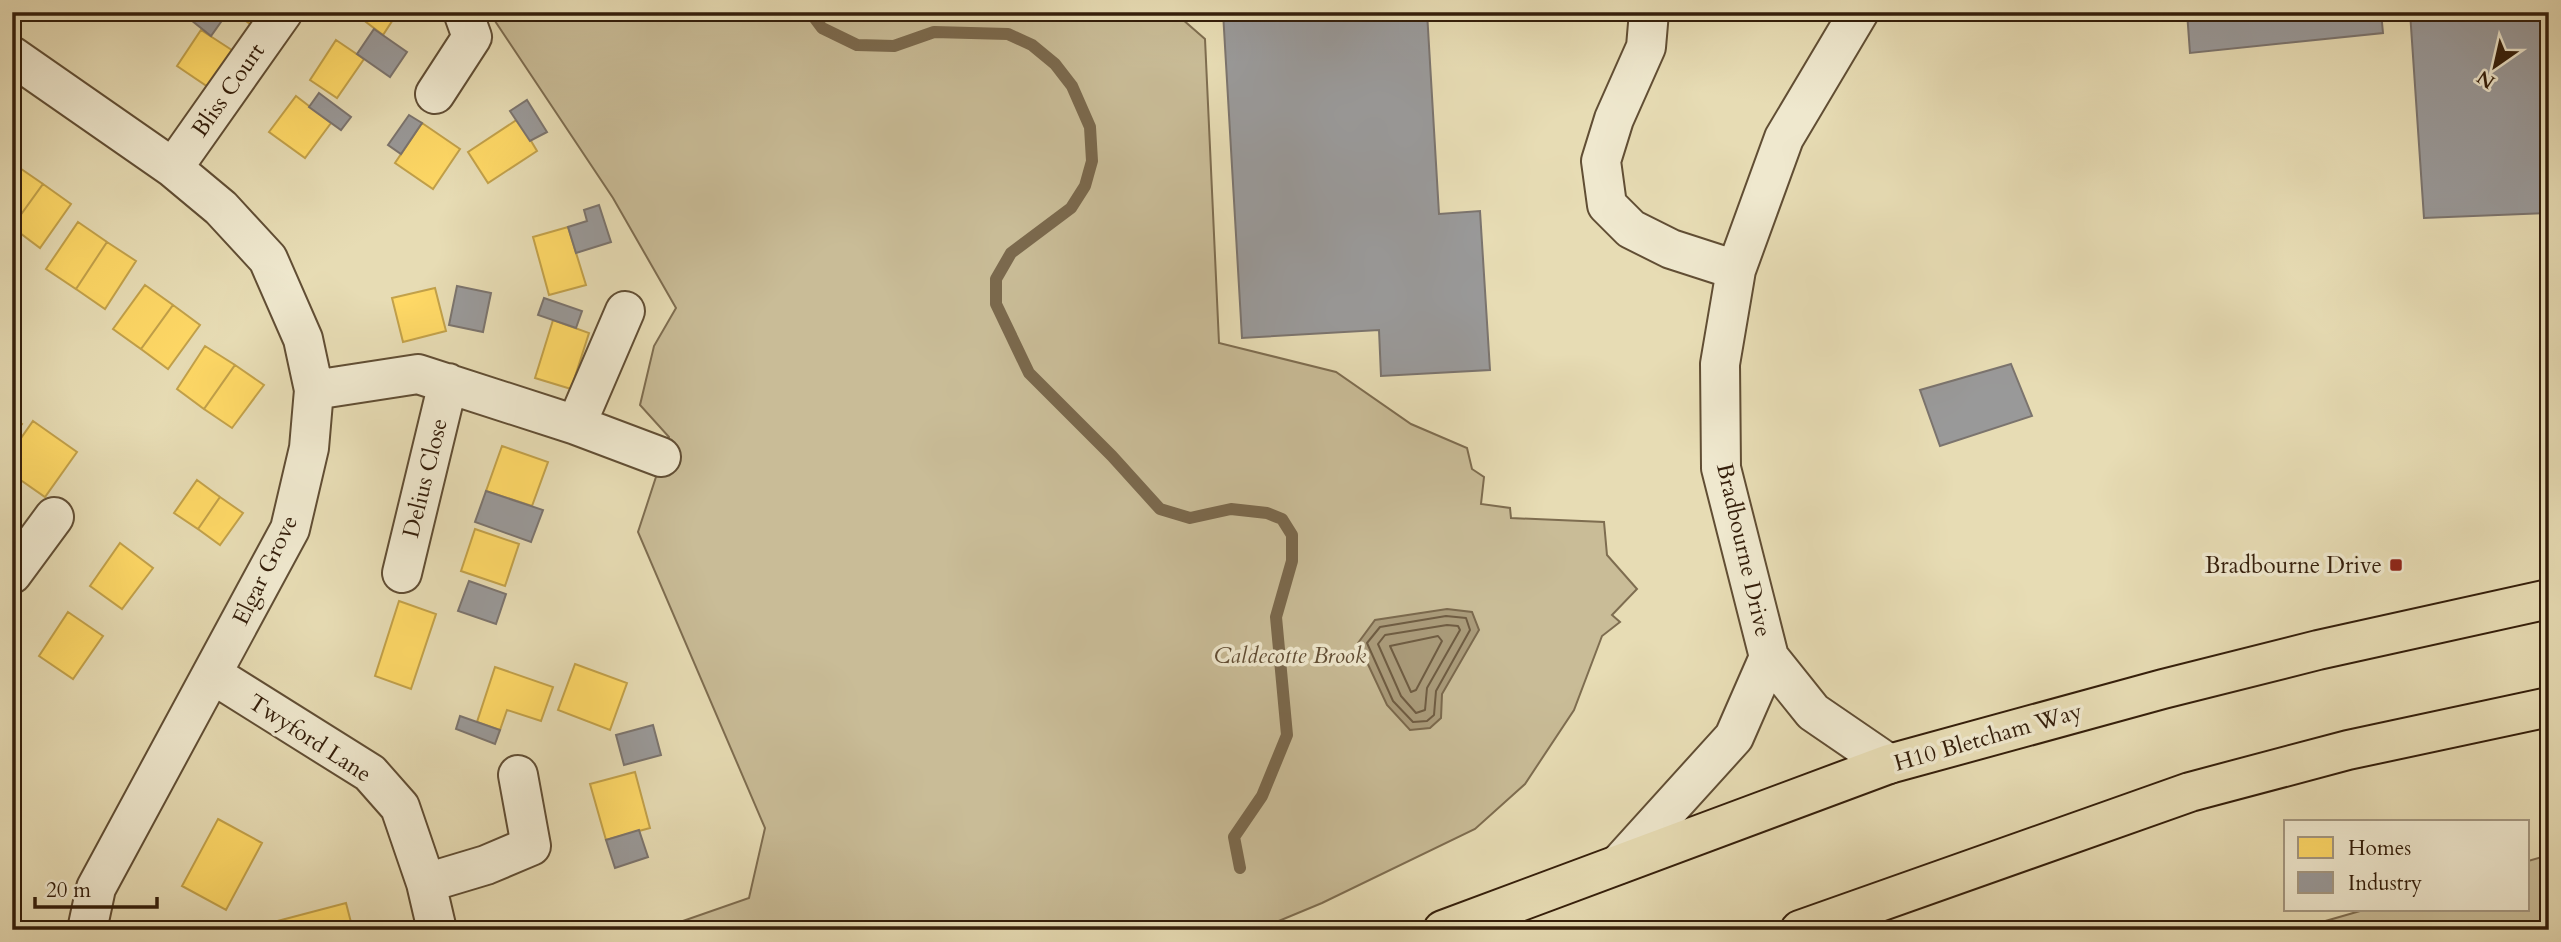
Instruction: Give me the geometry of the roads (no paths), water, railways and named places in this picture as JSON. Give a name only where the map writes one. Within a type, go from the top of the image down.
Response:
[{"type":"highway","name":"H10 Bletcham Way","points":[[1443,930],[1889,764],[2163,689],[2318,650],[2549,599]]},
{"type":"highway","points":[[1800,930],[2190,792],[2348,750],[2549,707]]},
{"type":"street","name":"Bliss Court","points":[[173,168],[283,12]]},
{"type":"street","points":[[435,94],[472,37],[463,12]]},
{"type":"street","points":[[1649,12],[1646,47],[1614,119],[1601,161],[1607,205],[1631,229],[1671,249],[1736,270]]},
{"type":"street","name":"Bradbourne Drive","points":[[1859,12],[1784,138],[1736,270],[1720,364],[1721,468],[1769,657],[1813,712],[1889,764]]},
{"type":"street","name":"Elgar Grove","points":[[12,56],[173,168],[221,208],[268,259],[303,339],[314,390],[309,448],[290,529],[96,888],[87,930]]},
{"type":"street","points":[[576,425],[625,311]]},
{"type":"street","points":[[314,390],[418,373],[576,425],[661,457]]},
{"type":"street","name":"Delius Close","points":[[402,573],[448,383]]},
{"type":"street","points":[[16,560],[54,517]]},
{"type":"street","name":"Bradbourne Drive","points":[[1619,864],[1734,737],[1769,657]]},
{"type":"street","name":"Twyford Lane","points":[[212,674],[370,773],[400,807],[426,883],[437,930]]},
{"type":"street","points":[[426,883],[486,865],[531,846],[517,775]]},
{"type":"water","points":[[1447,609],[1472,612],[1479,630],[1442,694],[1441,718],[1430,728],[1410,730],[1387,705],[1358,643],[1375,620]]},
{"type":"waterway","points":[[810,12],[822,28],[857,45],[894,46],[934,32],[1008,34],[1032,45],[1055,64],[1072,86],[1090,127],[1092,161],[1085,186],[1071,208],[1011,253],[996,279],[996,304],[1029,373],[1112,456],[1160,509],[1190,518],[1231,509],[1267,513],[1282,519],[1292,535],[1292,561],[1276,617],[1287,735],[1262,796],[1234,837],[1240,868]]},
{"type":"place","name":"Bradbourne Drive","points":[[2396,565]]},
{"type":"park label","name":"Caldecotte Brook","points":[[1290,655]]}]
